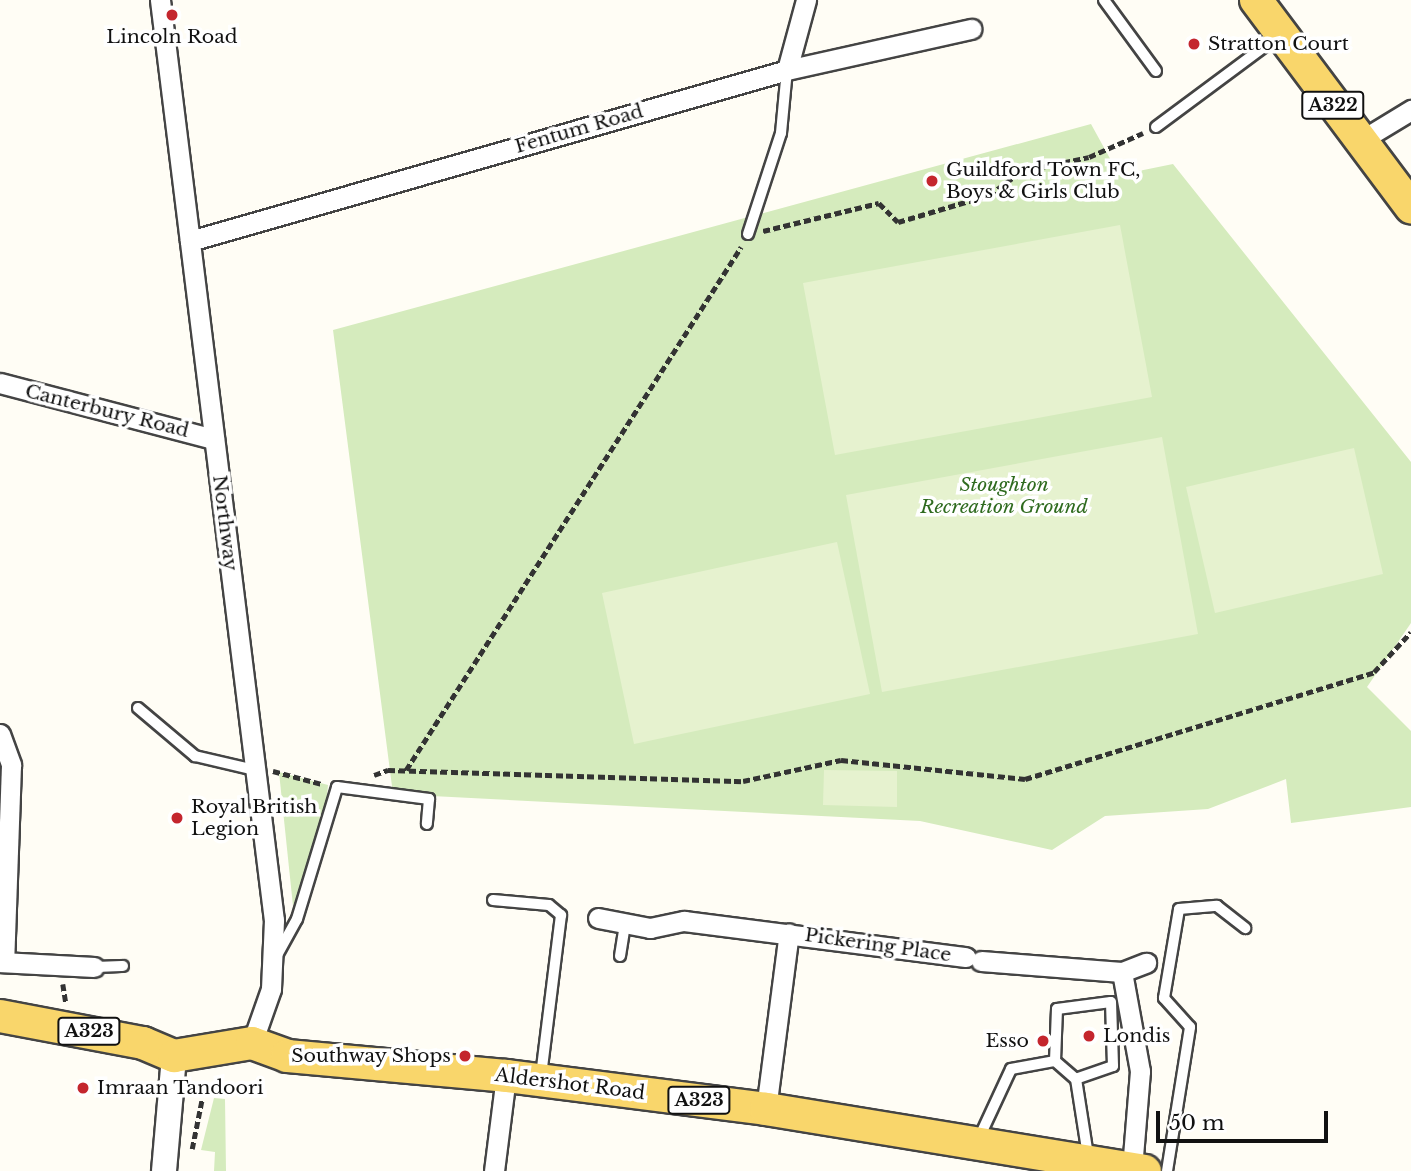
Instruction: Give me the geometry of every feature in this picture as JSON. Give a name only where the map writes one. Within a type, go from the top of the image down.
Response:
[{"type":"main road","name":"A322","points":[[1256,0],[1411,207]]},
{"type":"main road","name":"A323","points":[[0,1018],[143,1043],[174,1056]]},
{"type":"main road","name":"Aldershot Road","points":[[252,1042],[287,1056],[506,1076],[766,1109],[977,1142],[1034,1161],[1090,1162],[1138,1170]]},
{"type":"main road","points":[[174,1056],[252,1042]]},
{"type":"street","name":"Northway","points":[[160,0],[276,958],[252,1042]]},
{"type":"street","points":[[787,70],[806,0]]},
{"type":"street","name":"Fentum Road","points":[[190,241],[787,70],[971,29]]},
{"type":"street","points":[[1360,141],[1411,110]]},
{"type":"street","name":"Canterbury Road","points":[[0,383],[214,439]]},
{"type":"street","points":[[0,734],[11,765],[2,962],[94,967]]},
{"type":"street","name":"Pickering Place","points":[[598,918],[650,928],[684,921],[974,959],[1122,972]]},
{"type":"street","name":"Pickering Place","points":[[766,1109],[789,933]]},
{"type":"street","points":[[1138,1170],[1140,1070],[1122,972],[1146,963]]},
{"type":"street","points":[[164,1171],[174,1056]]},
{"type":"street","points":[[494,1171],[506,1076]]},
{"type":"lane","points":[[1104,0],[1156,71]]},
{"type":"lane","points":[[1156,127],[1280,34]]},
{"type":"lane","points":[[748,234],[781,133],[787,70]]},
{"type":"lane","points":[[138,708],[195,755],[255,769]]},
{"type":"lane","points":[[276,958],[298,919],[337,787],[429,799],[428,824]]},
{"type":"lane","points":[[493,900],[549,905],[561,915],[540,1081]]},
{"type":"lane","points":[[1167,1171],[1190,1027],[1164,998],[1180,909],[1217,906],[1245,928]]},
{"type":"lane","points":[[620,956],[625,923]]},
{"type":"lane","points":[[94,967],[123,966]]},
{"type":"lane","points":[[1055,1061],[1057,1009],[1111,1002],[1113,1066],[1076,1079]]},
{"type":"lane","points":[[1055,1061],[1076,1079],[1090,1162]]},
{"type":"lane","points":[[977,1142],[1011,1069],[1055,1061]]},
{"type":"path","points":[[405,771],[748,234],[879,203],[898,222],[989,195],[1022,171],[1089,157],[1156,127]]},
{"type":"path","points":[[255,769],[337,787],[405,771],[743,781],[841,760],[1025,779],[1374,672],[1411,632]]},
{"type":"path","points":[[190,1163],[202,1099]]},
{"type":"green space","name":"Stoughton Recreation Ground","points":[[1091,124],[1119,175],[1173,164],[1411,462],[1411,623],[1367,687],[1411,731],[1411,807],[1291,823],[1286,779],[1208,809],[1105,816],[1052,850],[920,821],[393,794],[333,330]]},
{"type":"green space","points":[[1120,225],[1152,397],[835,455],[803,283]]},
{"type":"green space","points":[[1162,437],[1198,634],[882,692],[846,495]]},
{"type":"green space","points":[[1354,448],[1383,574],[1215,613],[1186,487]]},
{"type":"green space","points":[[837,542],[870,694],[634,744],[602,593]]},
{"type":"green space","points":[[824,770],[897,771],[897,807],[823,805]]},
{"type":"green space","points":[[279,772],[328,785],[324,825],[293,906]]},
{"type":"green space","points":[[214,1098],[225,1099],[226,1171],[214,1171],[215,1152],[201,1150]]},
{"type":"place","name":"Lincoln Road","points":[[172,15]]},
{"type":"place","name":"Stratton Court","points":[[1194,44]]},
{"type":"place","name":"Guildford Town FC, Boys & Girls Club","points":[[932,181]]},
{"type":"place","name":"Royal British Legion","points":[[177,818]]},
{"type":"place","name":"Londis","points":[[1089,1036]]},
{"type":"place","name":"Esso","points":[[1043,1041]]},
{"type":"place","name":"Southway Shops","points":[[465,1056]]},
{"type":"place","name":"Imraan Tandoori","points":[[83,1088]]}]
